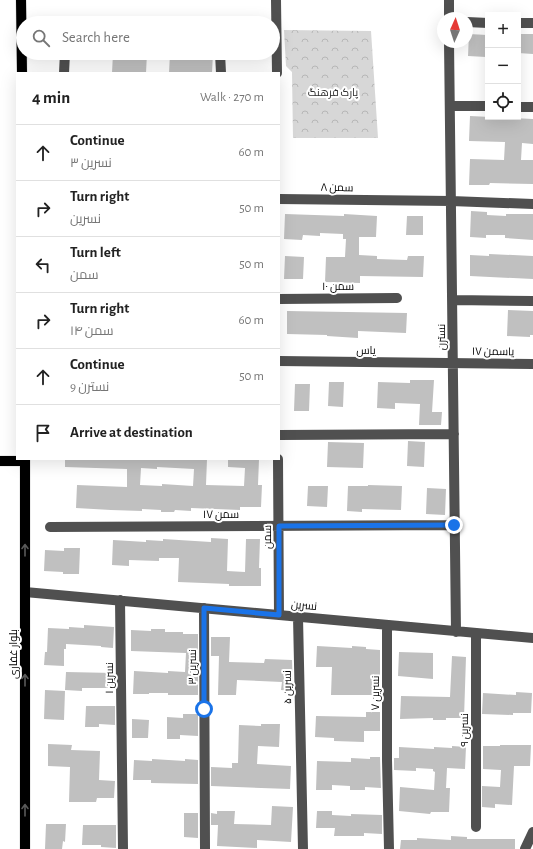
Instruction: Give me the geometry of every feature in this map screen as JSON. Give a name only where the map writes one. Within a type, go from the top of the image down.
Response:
[{"type":"main road","points":[[22,0],[22,16]]},
{"type":"main road","points":[[22,60],[22,72]]},
{"type":"main road","points":[[0,461],[25,460]]},
{"type":"main road","name":"بلوار غفاری","points":[[25,460],[25,849]]},
{"type":"street","points":[[275,16],[276,0]]},
{"type":"street","points":[[449,0],[449,12]]},
{"type":"street","points":[[473,22],[485,23]]},
{"type":"street","points":[[521,23],[533,23]]},
{"type":"street","name":"نسترن","points":[[449,48],[456,632]]},
{"type":"street","points":[[64,60],[64,72]]},
{"type":"street","points":[[220,60],[221,72]]},
{"type":"street","points":[[276,60],[277,72]]},
{"type":"street","points":[[450,106],[485,106]]},
{"type":"street","points":[[521,107],[533,107]]},
{"type":"street","name":"سمن ۸","points":[[280,199],[451,201],[533,204]]},
{"type":"street","name":"سمن ۱۰","points":[[280,299],[397,298]]},
{"type":"street","points":[[453,300],[533,301]]},
{"type":"street","name":"یاس","points":[[280,361],[453,362]]},
{"type":"street","name":"یاسمن ۱۷","points":[[453,362],[533,364]]},
{"type":"street","points":[[280,435],[454,434]]},
{"type":"street","name":"سمن","points":[[278,460],[279,615]]},
{"type":"street","name":"سمن ۱۷","points":[[50,527],[454,525]]},
{"type":"street","name":"نسرین","points":[[25,592],[533,638]]},
{"type":"street","name":"نسرین ۱","points":[[120,600],[123,849]]},
{"type":"street","name":"نسرین ۳","points":[[204,608],[205,849]]},
{"type":"street","name":"نسرین ۵","points":[[298,617],[303,849]]},
{"type":"street","name":"نسرین ۷","points":[[388,625],[388,849]]},
{"type":"street","name":"نسرین ۹","points":[[476,633],[476,828]]},
{"type":"street","points":[[525,849],[533,832]]},
{"type":"green space","name":"پارک فرهنگ","points":[[284,30],[371,31],[378,138],[293,138],[292,72],[286,66]]},
{"type":"building","points":[[473,34],[485,35],[485,57],[468,56],[468,48],[473,48]]},
{"type":"building","points":[[521,34],[533,34],[533,54],[521,53]]},
{"type":"building","points":[[113,60],[147,60],[146,72],[112,72]]},
{"type":"building","points":[[170,60],[213,60],[212,72],[169,72]]},
{"type":"building","points":[[470,116],[485,117],[485,120],[533,119],[533,144],[522,143],[521,160],[533,160],[533,184],[490,183],[489,185],[469,185],[470,159],[504,160],[505,142],[469,141]]},
{"type":"building","points":[[471,211],[487,212],[487,215],[506,216],[506,214],[533,214],[533,240],[505,238],[505,235],[486,235],[486,238],[470,237]]},
{"type":"building","points":[[285,214],[344,216],[344,214],[377,216],[376,237],[359,237],[359,255],[377,256],[377,259],[407,260],[408,256],[424,256],[423,277],[360,276],[360,283],[325,282],[326,257],[345,257],[346,239],[343,239],[343,234],[320,233],[320,236],[303,235],[302,240],[284,239]]},
{"type":"building","points":[[407,216],[423,216],[423,235],[406,235]]},
{"type":"building","points":[[489,254],[533,256],[533,279],[470,276],[470,255],[489,256]]},
{"type":"building","points":[[285,256],[304,257],[303,279],[284,279]]},
{"type":"building","points":[[508,310],[533,311],[533,335],[530,335],[530,337],[507,336]]},
{"type":"building","points":[[287,311],[407,313],[406,333],[358,331],[358,338],[327,335],[287,334]]},
{"type":"building","points":[[410,380],[434,380],[432,412],[442,412],[441,425],[419,425],[420,404],[395,403],[395,409],[377,408],[378,382],[410,383]]},
{"type":"building","points":[[329,382],[344,382],[343,407],[328,406]]},
{"type":"building","points":[[295,384],[310,384],[309,411],[294,411]]},
{"type":"building","points":[[408,441],[425,442],[424,467],[407,466]]},
{"type":"building","points":[[328,442],[364,443],[363,468],[327,467]]},
{"type":"building","points":[[65,460],[207,460],[206,485],[244,486],[245,468],[228,467],[228,460],[259,460],[258,485],[262,485],[261,507],[240,507],[240,510],[191,508],[191,511],[175,510],[174,512],[161,512],[161,510],[142,509],[142,511],[76,508],[77,485],[127,487],[127,469],[65,467]],"holes":[[[157,467],[194,469],[193,486],[162,484],[162,486],[140,485],[141,468],[157,469]]]},
{"type":"building","points":[[308,486],[328,486],[327,507],[307,506]]},
{"type":"building","points":[[348,486],[402,486],[401,510],[362,509],[362,512],[347,511]]},
{"type":"building","points":[[427,488],[446,489],[445,515],[426,514]]},
{"type":"building","points":[[211,538],[228,539],[227,571],[245,572],[246,539],[260,539],[259,568],[261,568],[261,586],[229,586],[229,584],[178,582],[179,558],[159,558],[159,561],[129,560],[129,566],[112,565],[113,540],[146,542],[146,540],[163,541],[163,539],[211,542]]},
{"type":"building","points":[[64,548],[80,548],[79,574],[63,574],[63,572],[44,571],[45,550],[64,551]]},
{"type":"building","points":[[84,625],[114,627],[113,648],[66,644],[66,649],[64,649],[64,666],[44,665],[45,652],[47,652],[48,628],[84,628]]},
{"type":"building","points":[[151,629],[165,629],[165,632],[183,632],[183,634],[198,634],[198,695],[168,695],[168,693],[133,694],[134,671],[168,673],[168,671],[185,672],[186,653],[131,651],[131,630],[151,631]]},
{"type":"building","points":[[211,637],[230,637],[229,662],[264,663],[265,659],[292,660],[293,691],[281,690],[282,682],[237,680],[236,695],[218,695],[219,656],[211,656]]},
{"type":"building","points":[[317,646],[352,648],[352,646],[380,650],[380,695],[331,695],[332,667],[316,667]]},
{"type":"building","points":[[399,652],[433,653],[433,679],[398,676]]},
{"type":"building","points":[[452,656],[466,657],[464,718],[446,718],[446,720],[433,720],[433,718],[400,719],[401,696],[450,697]]},
{"type":"building","points":[[66,672],[114,673],[114,688],[82,688],[82,691],[65,690]]},
{"type":"building","points":[[45,690],[65,691],[64,720],[44,719]]},
{"type":"building","points":[[516,692],[532,693],[531,713],[513,713],[513,715],[482,714],[483,693],[516,695]]},
{"type":"building","points":[[86,706],[115,706],[115,725],[99,724],[99,727],[85,727]]},
{"type":"building","points":[[366,712],[380,712],[380,731],[364,731],[364,742],[334,741],[334,738],[315,737],[316,716],[366,717]]},
{"type":"building","points":[[183,714],[198,714],[198,736],[180,735],[180,739],[167,739],[167,717],[183,718]]},
{"type":"building","points":[[132,719],[149,720],[148,738],[132,738]]},
{"type":"building","points":[[261,724],[280,724],[279,747],[258,746],[257,764],[291,766],[290,789],[211,786],[211,767],[232,768],[232,763],[238,763],[239,725],[261,726]]},
{"type":"building","points":[[48,744],[72,745],[71,750],[100,751],[99,780],[115,781],[114,798],[97,798],[96,802],[69,802],[70,767],[48,766]]},
{"type":"building","points":[[531,745],[530,766],[514,766],[512,805],[495,804],[495,808],[482,807],[482,786],[500,787],[501,770],[483,769],[483,746]]},
{"type":"building","points":[[452,746],[466,747],[465,769],[447,768],[446,788],[450,788],[449,812],[431,812],[430,814],[399,811],[400,787],[434,790],[435,772],[433,769],[416,768],[416,771],[394,770],[394,758],[399,758],[399,747],[434,749],[434,747],[452,748]]},
{"type":"building","points":[[370,757],[380,757],[381,788],[365,787],[365,790],[350,790],[350,786],[332,785],[332,790],[316,790],[317,761],[351,762],[351,758],[370,759]]},
{"type":"building","points":[[152,759],[185,761],[185,759],[198,760],[198,784],[151,783],[151,780],[133,780],[134,760],[152,761]]},
{"type":"building","points":[[272,806],[293,807],[291,842],[257,840],[257,848],[217,846],[218,825],[211,825],[211,813],[217,814],[217,811],[235,811],[234,824],[271,825]]},
{"type":"building","points":[[317,811],[332,811],[332,815],[382,815],[382,834],[364,833],[364,836],[334,836],[335,828],[316,828]]},
{"type":"building","points":[[184,813],[198,813],[198,838],[184,837]]},
{"type":"building","points":[[46,824],[66,824],[65,842],[63,841],[62,849],[45,849]]},
{"type":"building","points":[[83,825],[116,825],[116,848],[101,847],[101,845],[82,845]]},
{"type":"building","points":[[451,836],[467,837],[467,839],[515,839],[515,849],[400,849],[401,840],[417,840],[417,838],[451,840]]},
{"type":"route","points":[[204,709],[204,608],[279,615],[279,526],[454,525]]}]
